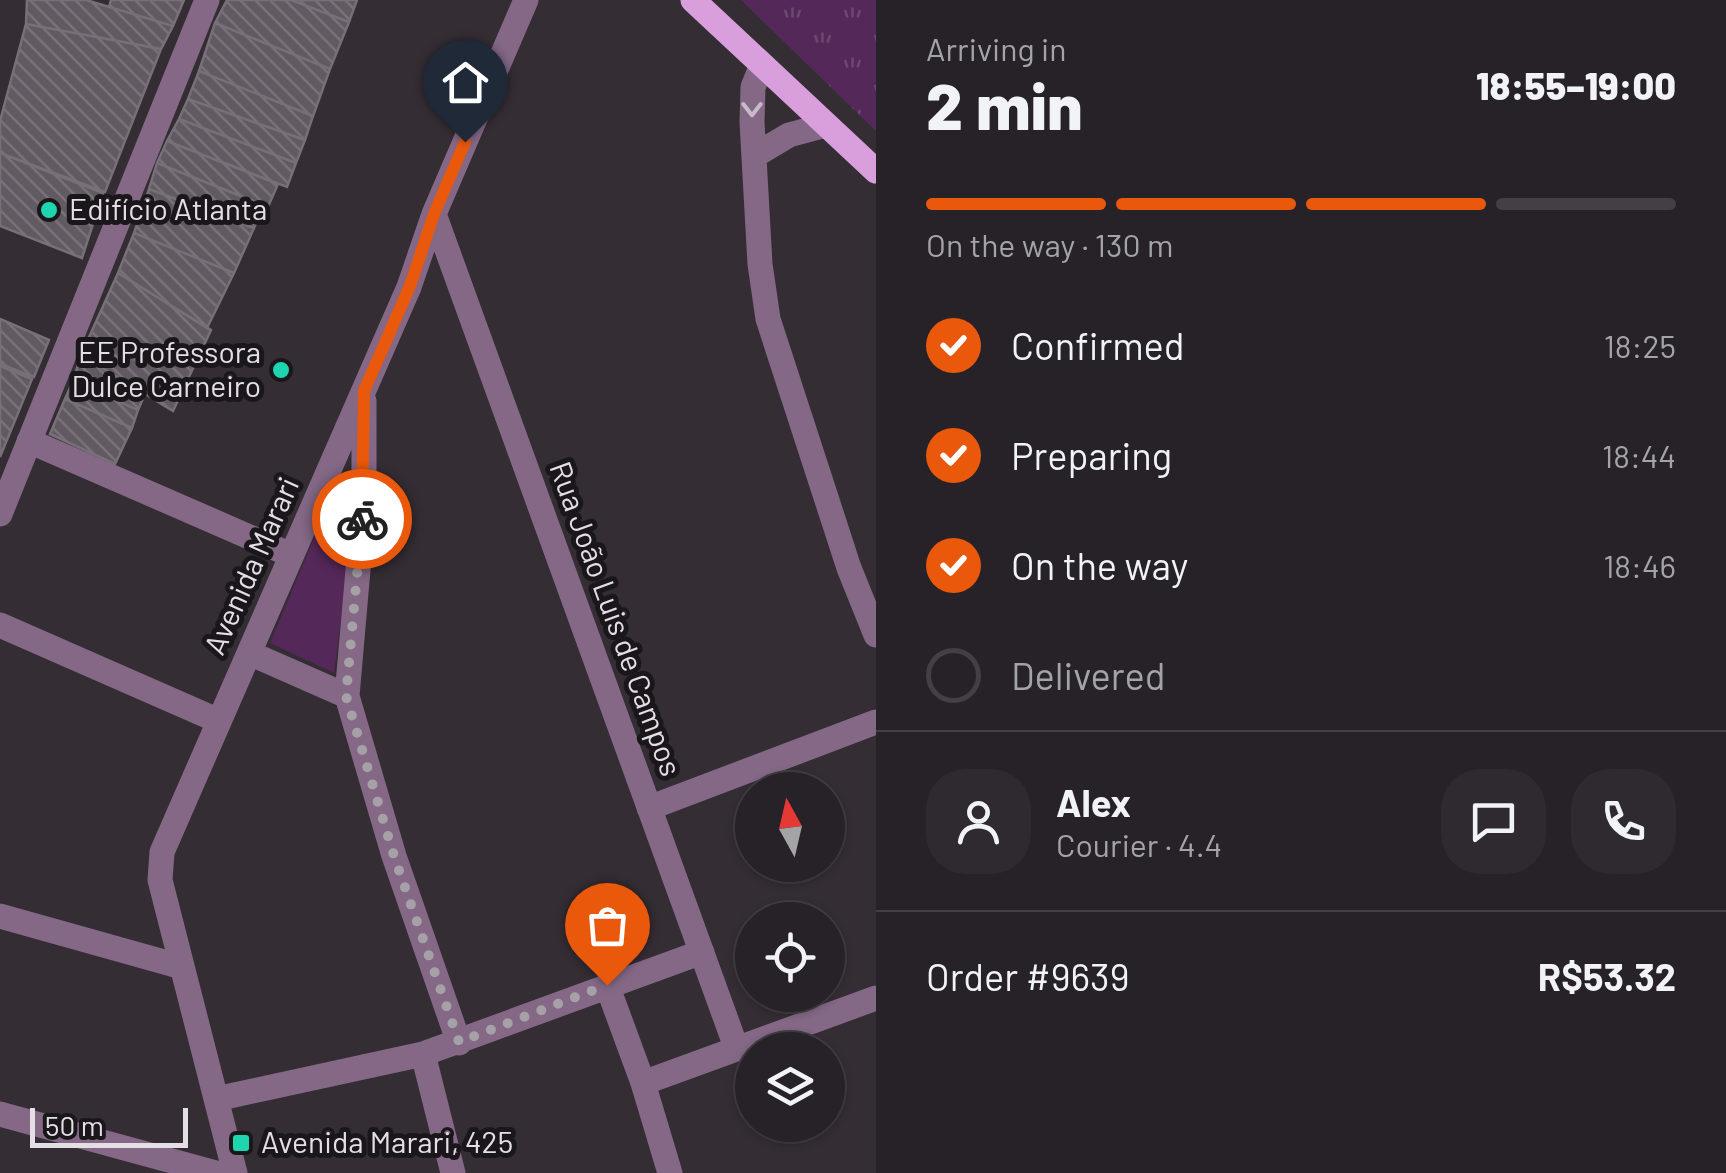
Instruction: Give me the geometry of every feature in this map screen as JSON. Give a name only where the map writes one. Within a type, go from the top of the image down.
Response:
[{"type":"main road","points":[[693,0],[876,172]]},
{"type":"street","points":[[0,514],[207,0]]},
{"type":"street","name":"Avenida Marari","points":[[235,1173],[159,867],[168,833],[410,286],[434,214],[526,0]]},
{"type":"street","points":[[762,66],[752,87],[760,264],[768,319],[849,568],[876,635]]},
{"type":"street","points":[[754,156],[790,136],[826,125]]},
{"type":"street","name":"Rua João Luis de Campos","points":[[434,214],[735,1044]]},
{"type":"street","points":[[364,391],[364,501],[346,696],[394,856],[459,1042]]},
{"type":"street","points":[[29,441],[291,555]]},
{"type":"street","points":[[0,625],[219,721]]},
{"type":"street","points":[[249,653],[346,696]]},
{"type":"street","points":[[649,808],[876,722]]},
{"type":"street","points":[[0,916],[182,967]]},
{"type":"street","points":[[216,1098],[423,1054],[702,952]]},
{"type":"street","points":[[607,985],[643,1082],[670,1173]]},
{"type":"street","points":[[779,1032],[876,998]]},
{"type":"street","points":[[643,1082],[735,1047]]},
{"type":"street","points":[[423,1054],[454,1173]]},
{"type":"street","points":[[0,1114],[216,1173]]},
{"type":"green space","points":[[741,0],[876,0],[876,131]]},
{"type":"green space","points":[[356,503],[334,673],[270,643],[325,512]]},
{"type":"building","points":[[27,0],[86,0],[173,26],[161,49],[26,24]]},
{"type":"building","points":[[111,0],[184,0],[173,26],[109,7]]},
{"type":"building","points":[[227,0],[291,0],[349,22],[330,69],[215,23]]},
{"type":"building","points":[[291,0],[357,0],[349,22]]},
{"type":"building","points":[[215,23],[330,69],[313,116],[199,71]]},
{"type":"building","points":[[26,24],[161,49],[105,192],[0,153],[0,121]]},
{"type":"building","points":[[199,71],[313,116],[305,140],[188,99]]},
{"type":"building","points":[[188,99],[305,140],[296,163],[179,119]]},
{"type":"building","points":[[179,119],[296,163],[287,187],[167,141]]},
{"type":"building","points":[[167,141],[278,184],[268,207],[157,163]]},
{"type":"building","name":"Edifício Atlanta","points":[[0,153],[103,193],[82,258],[0,226]]},
{"type":"building","points":[[157,163],[264,205],[254,228],[149,189]]},
{"type":"building","points":[[149,189],[254,228],[234,273],[134,233]]},
{"type":"building","points":[[134,233],[234,273],[207,328],[118,273]]},
{"type":"building","points":[[118,273],[211,330],[173,411],[81,355]]},
{"type":"building","points":[[0,319],[49,340],[34,377],[0,364]]},
{"type":"building","points":[[81,355],[145,394],[138,410],[73,381]]},
{"type":"building","points":[[0,366],[32,379],[0,457]]},
{"type":"building","points":[[73,381],[138,410],[132,428],[65,399]]},
{"type":"building","points":[[65,399],[132,428],[115,464],[50,434]]},
{"type":"way so far","points":[[362,519],[346,696],[394,856],[459,1042],[607,985]]},
{"type":"place","name":"Edifício Atlanta","points":[[49,210]]},
{"type":"place","name":"EE Professora Dulce Carneiro","points":[[281,370]]},
{"type":"place","name":"Avenida Marari, 425","points":[[241,1143]]},
{"type":"route","points":[[362,519],[364,391],[410,286],[434,214],[465,142]]}]
